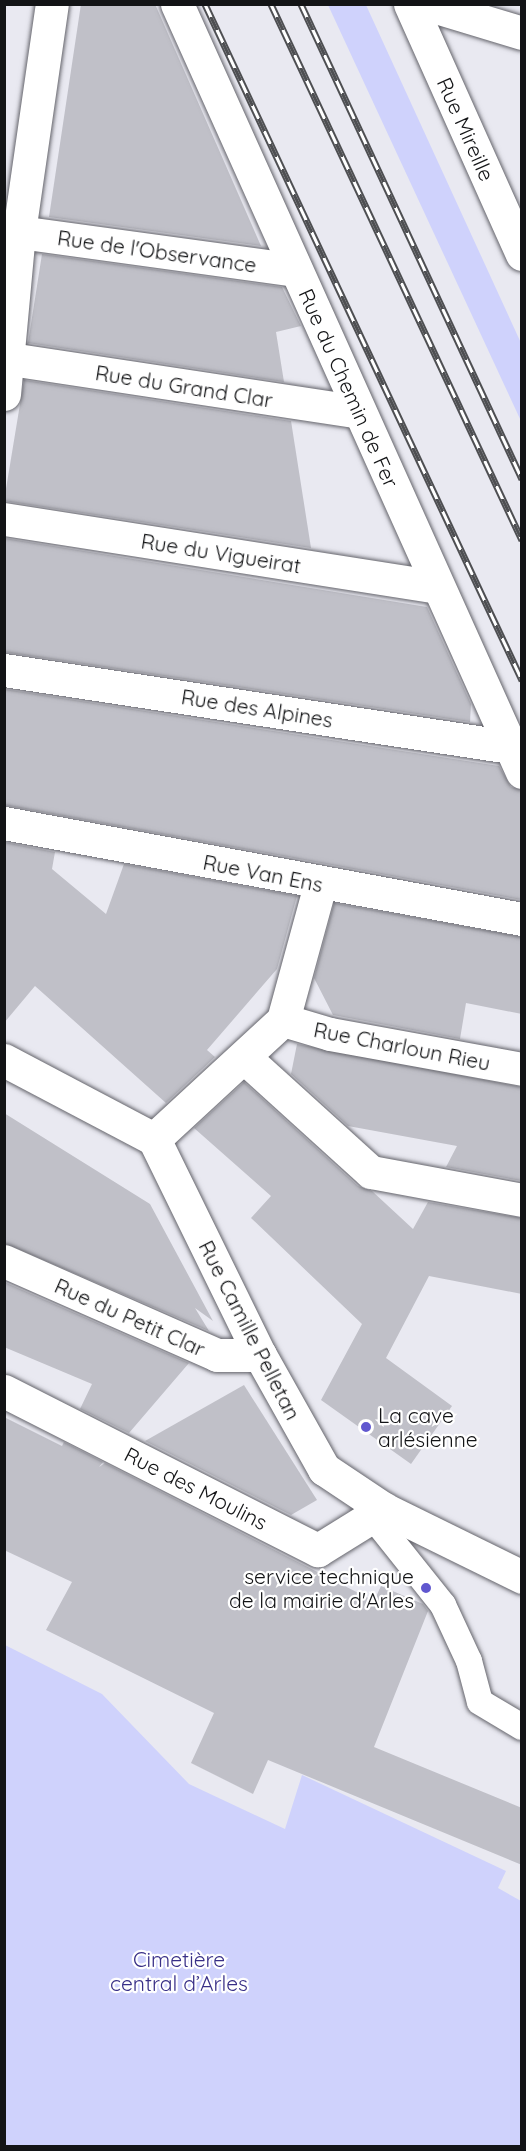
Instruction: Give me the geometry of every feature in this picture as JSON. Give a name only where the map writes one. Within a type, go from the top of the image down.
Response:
[{"type":"street","points":[[4,394],[10,359],[19,232],[52,4]]},
{"type":"street","name":"Rue du Chemin de Fer","points":[[177,4],[516,759]]},
{"type":"street","name":"Rue Mireille","points":[[410,4],[522,254]]},
{"type":"street","points":[[426,4],[522,33]]},
{"type":"street","name":"Rue de l'Observance","points":[[19,232],[295,270]]},
{"type":"street","name":"Rue du Grand Clar","points":[[10,359],[359,412]]},
{"type":"street","name":"Rue du Vigueirat","points":[[4,519],[438,587]]},
{"type":"street","name":"Rue des Alpines","points":[[4,670],[516,759]]},
{"type":"street","name":"Rue Van Ens","points":[[4,823],[320,885],[522,919]]},
{"type":"street","points":[[4,1060],[154,1139],[284,1020],[320,885]]},
{"type":"street","name":"Rue Charloun Rieu","points":[[284,1020],[330,1034],[522,1069]]},
{"type":"street","points":[[244,1057],[371,1172],[522,1200]]},
{"type":"street","name":"Rue Camille Pelletan","points":[[154,1139],[260,1355],[324,1469],[378,1512],[522,1577]]},
{"type":"street","name":"Rue du Petit Clar","points":[[4,1261],[217,1355],[260,1355]]},
{"type":"street","name":"Rue des Moulins","points":[[4,1391],[318,1550],[378,1512]]},
{"type":"lane","points":[[378,1512],[443,1605],[469,1662],[480,1702],[522,1727]]},
{"type":"green space","points":[[328,5],[366,5],[521,343],[521,421]]},
{"type":"green space","name":"Cimetière central d’Arles","points":[[5,1645],[102,1694],[189,1784],[285,1829],[302,1775],[506,1871],[498,1888],[521,1901],[521,2146],[5,2146]]},
{"type":"building","points":[[81,4],[155,4],[261,246],[49,217]]},
{"type":"building","points":[[42,254],[282,287],[301,326],[276,332],[284,382],[28,343]]},
{"type":"building","points":[[24,380],[291,421],[311,548],[4,501]]},
{"type":"building","points":[[4,538],[427,607],[471,704],[470,722],[4,652]]},
{"type":"building","points":[[4,689],[499,766],[511,787],[522,790],[522,900],[4,805]]},
{"type":"building","points":[[4,842],[55,852],[52,869],[106,914],[124,864],[297,896],[277,969],[207,1050],[215,1057],[166,1103],[35,986],[4,1023]]},
{"type":"building","points":[[334,903],[522,937],[522,1014],[466,1003],[460,1039],[333,1015],[314,978]]},
{"type":"building","points":[[297,1044],[522,1087],[522,1181],[446,1167],[457,1146],[348,1126],[291,1074]]},
{"type":"building","points":[[244,1082],[358,1186],[372,1191],[413,1229],[428,1202],[522,1218],[522,1294],[429,1276],[386,1358],[452,1406],[411,1464],[321,1400],[362,1324],[251,1218],[271,1196],[194,1128]]},
{"type":"building","points":[[4,1113],[150,1204],[213,1321],[195,1308],[209,1331],[4,1243]]},
{"type":"building","points":[[4,1282],[189,1363],[129,1433],[80,1409],[92,1384],[4,1347]]},
{"type":"building","points":[[244,1385],[317,1500],[291,1515],[145,1441]]},
{"type":"building","points":[[4,1417],[62,1446],[64,1442],[103,1462],[99,1467],[105,1463],[374,1601],[381,1586],[423,1604],[428,1611],[374,1747],[522,1808],[522,1865],[268,1760],[253,1794],[191,1763],[214,1713],[46,1630],[72,1582],[4,1550]]},
{"type":"railway","points":[[205,4],[522,680]]},
{"type":"railway","points":[[271,4],[522,540]]},
{"type":"railway","points":[[301,4],[522,479]]},
{"type":"place","name":"La cave arlésienne","points":[[366,1427]]},
{"type":"place","name":"service technique de la mairie d'Arles","points":[[426,1588]]}]
